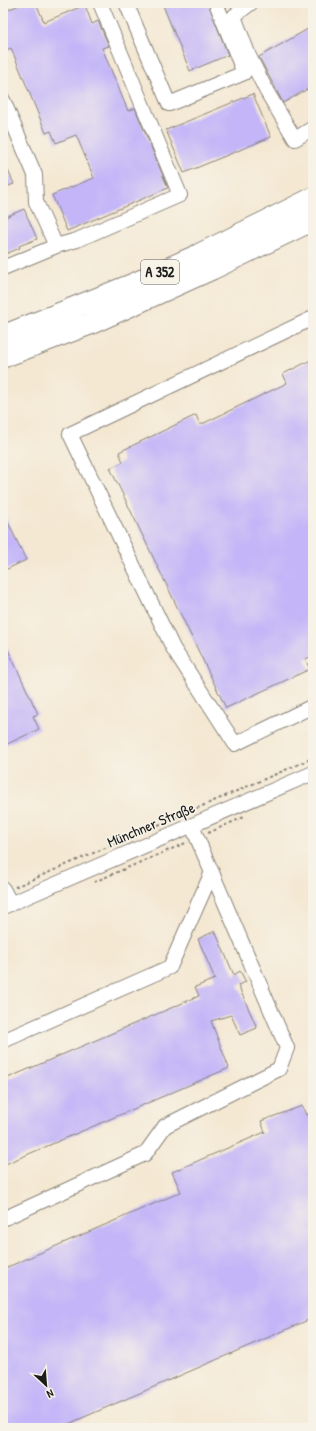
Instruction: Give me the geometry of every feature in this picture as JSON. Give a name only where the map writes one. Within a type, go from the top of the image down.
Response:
[{"type":"highway","name":"A 352","points":[[3,336],[137,282],[198,255],[313,198]]},
{"type":"highway","name":"A 352","points":[[3,358],[90,324],[212,269],[313,220]]},
{"type":"street","points":[[3,268],[56,246],[77,240],[180,195],[100,3]]},
{"type":"street","points":[[126,3],[169,104],[244,73],[216,3]]},
{"type":"street","points":[[251,3],[234,16],[249,56],[266,92],[295,138],[313,128]]},
{"type":"street","points":[[3,100],[35,175],[36,202],[56,246]]},
{"type":"street","points":[[313,318],[70,434],[173,648],[235,744],[313,706]]},
{"type":"street","name":"Münchner Straße","points":[[5,898],[192,826],[313,773]]},
{"type":"street","points":[[3,1219],[145,1154],[164,1126],[279,1069],[287,1048],[192,826]]},
{"type":"street","points":[[3,1041],[170,968],[212,872]]},
{"type":"path","points":[[5,898],[313,758]]},
{"type":"building","points":[[24,3],[36,3],[44,22],[85,5],[92,24],[98,21],[109,46],[102,48],[128,111],[135,108],[168,188],[67,231],[52,195],[94,178],[76,135],[56,143],[51,131],[46,133],[11,48],[3,52],[3,12]]},
{"type":"building","points":[[162,3],[208,3],[228,55],[190,71]]},
{"type":"building","points":[[313,26],[313,86],[283,103],[259,57]]},
{"type":"building","points":[[253,94],[271,137],[184,173],[166,130]]},
{"type":"building","points":[[3,159],[14,184],[3,188]]},
{"type":"building","points":[[24,209],[37,239],[19,246],[20,248],[3,255],[3,218]]},
{"type":"building","points":[[313,359],[313,656],[305,659],[310,669],[226,708],[110,468],[123,462],[119,452],[196,415],[200,425],[287,383],[283,374]]},
{"type":"building","points":[[3,512],[26,560],[3,571]]},
{"type":"building","points":[[3,639],[38,714],[33,716],[39,729],[3,746]]},
{"type":"building","points":[[215,931],[234,975],[240,971],[246,982],[238,985],[257,1028],[240,1035],[231,1015],[211,1021],[229,1068],[3,1165],[3,1080],[199,996],[195,987],[215,979],[198,939]]},
{"type":"building","points":[[302,1106],[306,1115],[313,1112],[313,1318],[59,1428],[3,1428],[3,1269],[181,1192],[172,1172],[265,1132],[261,1121]]}]
